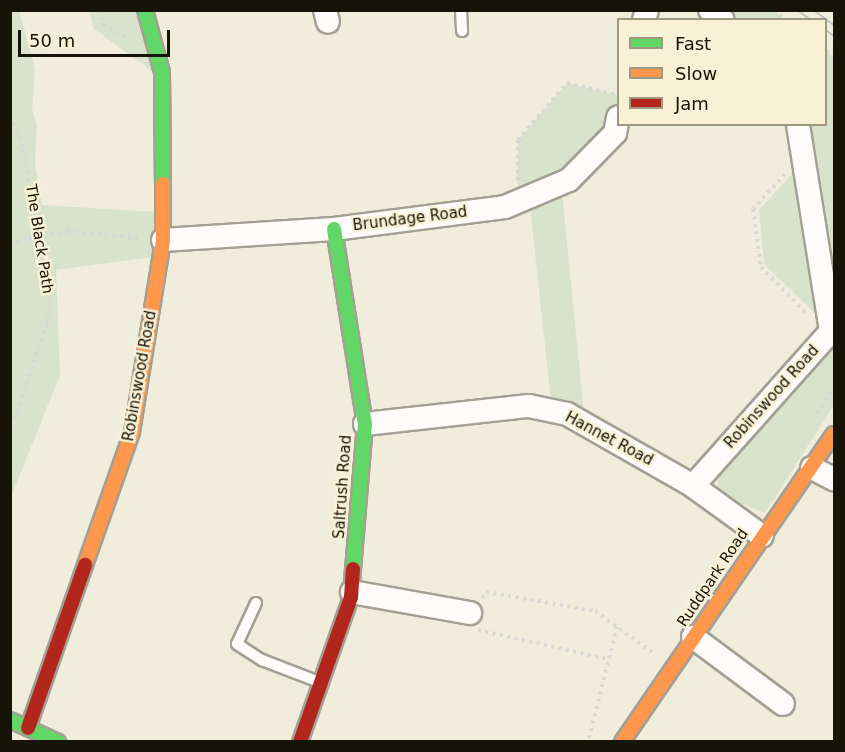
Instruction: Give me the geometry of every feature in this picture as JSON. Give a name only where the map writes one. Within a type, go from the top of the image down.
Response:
[{"type":"street","name":"Robinswood Road","points":[[28,728],[132,432],[163,240],[162,72],[145,10]]},
{"type":"street","name":"Brundage Road","points":[[163,240],[334,229],[505,207],[569,180],[615,133],[617,122]]},
{"type":"street","points":[[798,126],[831,331]]},
{"type":"street","name":"Saltrush Road","points":[[300,741],[322,684],[352,592],[364,424],[334,229]]},
{"type":"street","name":"Robinswood Road","points":[[693,486],[831,331]]},
{"type":"street","name":"Hannet Road","points":[[364,424],[530,406],[567,414],[693,486],[762,536]]},
{"type":"street","name":"Ruddpark Road","points":[[622,741],[834,434]]},
{"type":"street","points":[[812,468],[834,479]]},
{"type":"street","points":[[352,592],[470,613]]},
{"type":"street","points":[[693,637],[783,704]]},
{"type":"street","points":[[10,720],[58,741]]},
{"type":"lane","points":[[461,10],[462,31]]},
{"type":"lane","points":[[256,603],[237,644],[262,660],[322,684]]},
{"type":"path","points":[[517,202],[518,140],[567,83],[617,95]]},
{"type":"path","name":"The Black Path","points":[[10,116],[23,149],[48,273],[47,324],[10,432]]},
{"type":"path","points":[[804,158],[753,209],[761,267],[819,326],[831,331]]},
{"type":"path","points":[[10,246],[40,235],[68,231],[163,240]]},
{"type":"path","points":[[608,659],[479,633],[470,613],[486,592],[595,611],[652,652]]},
{"type":"path","points":[[589,738],[616,626]]},
{"type":"green space","points":[[19,10],[35,69],[32,111],[37,124],[35,163],[42,205],[157,212],[152,257],[56,270],[60,375],[11,497],[10,11]]},
{"type":"green space","points":[[90,11],[137,11],[153,72],[93,28]]},
{"type":"green space","points":[[724,11],[774,11],[784,18],[735,18]]},
{"type":"green space","points":[[827,52],[834,58],[834,272],[806,126],[827,126]]},
{"type":"green space","points":[[567,83],[617,95],[617,118],[561,183],[585,424],[552,411],[529,197],[517,202],[518,140]]},
{"type":"green space","points":[[794,172],[822,320],[764,264],[759,210]]},
{"type":"green space","points":[[834,346],[834,405],[765,513],[737,502],[718,486],[717,477]]},
{"type":"tram line","points":[[798,10],[808,18]]},
{"type":"tram line","points":[[814,10],[825,18]]},
{"type":"tram line","points":[[827,20],[834,25]]},
{"type":"tram line","points":[[827,31],[834,36]]},
{"type":"traffic: fast","points":[[145,10],[162,72],[163,184]]},
{"type":"traffic: fast","points":[[334,229],[365,424],[353,569]]},
{"type":"traffic: fast","points":[[10,720],[58,742]]},
{"type":"traffic: slow","points":[[85,565],[132,432],[163,240],[163,184]]},
{"type":"traffic: slow","points":[[622,742],[834,434]]},
{"type":"traffic: jam","points":[[28,728],[85,565]]},
{"type":"traffic: jam","points":[[300,742],[351,597],[353,569]]}]
